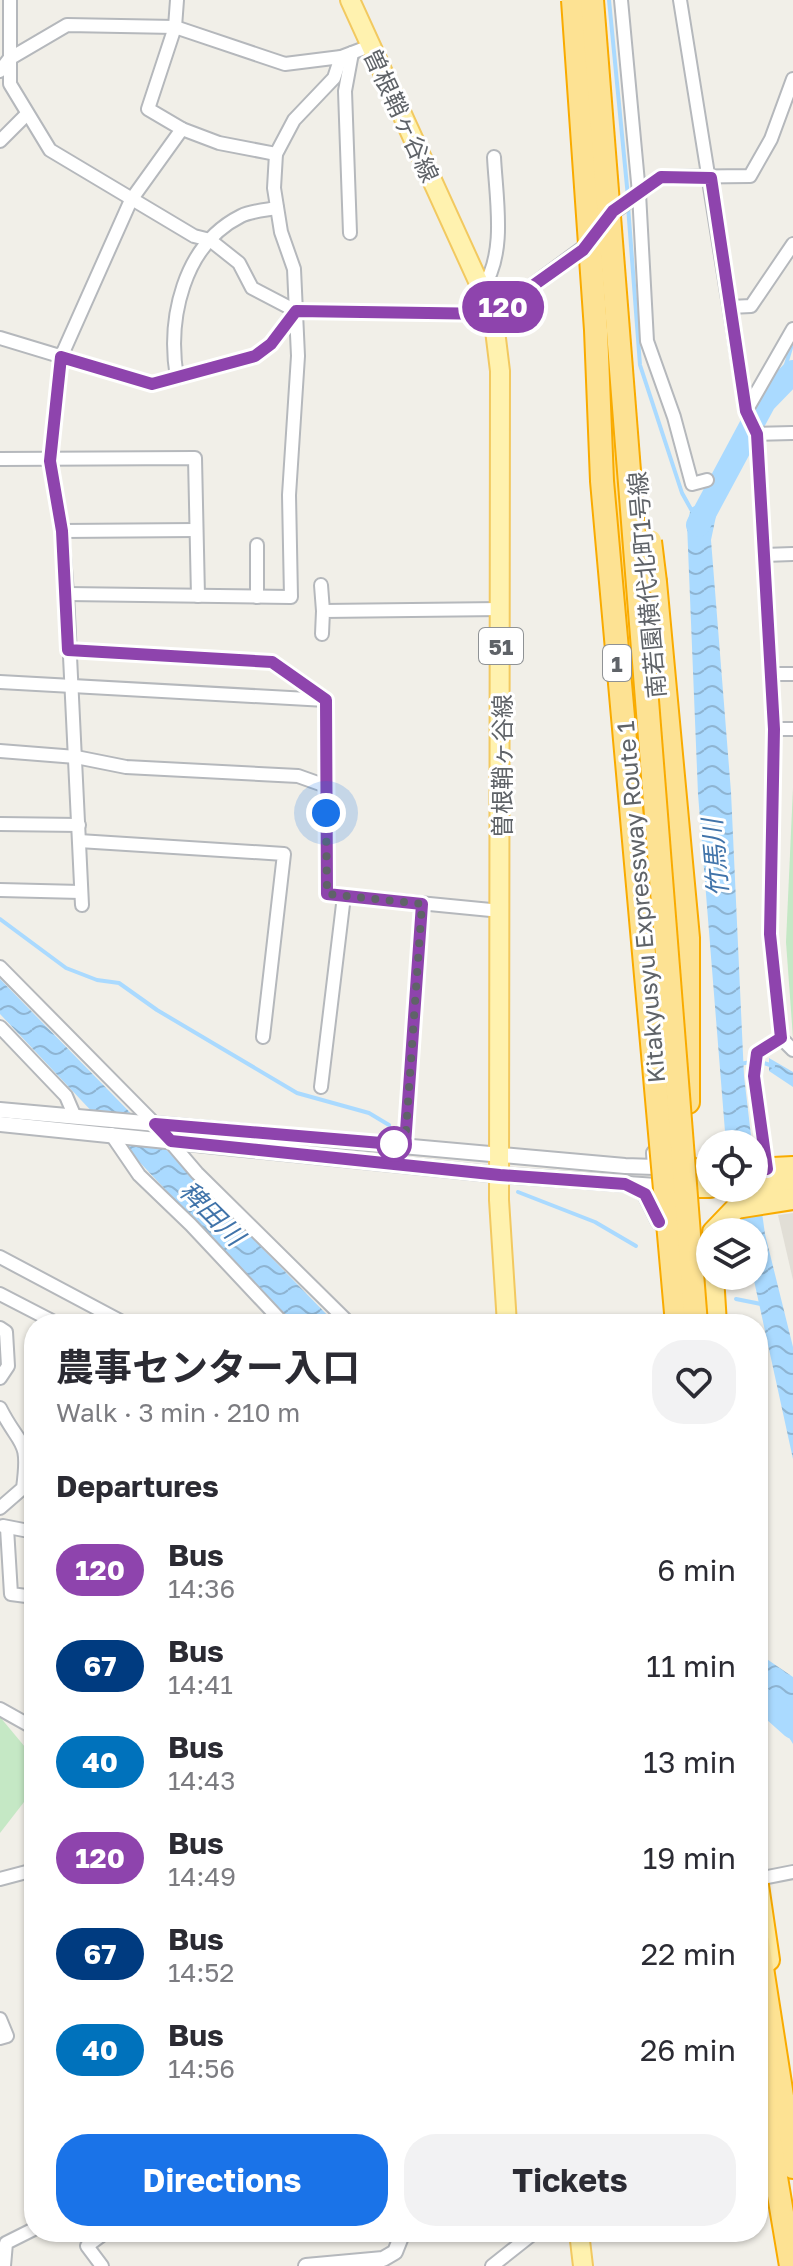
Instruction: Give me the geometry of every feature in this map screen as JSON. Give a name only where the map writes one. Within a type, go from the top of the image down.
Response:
[{"type":"highway","name":"Kitakyusyu Expressway Route 1","points":[[571,0],[596,330],[602,481],[676,1314]]},
{"type":"highway","name":"Kitakyusyu Expressway Route 1","points":[[594,0],[695,1314]]},
{"type":"highway","points":[[596,330],[617,480],[653,936],[645,1058]]},
{"type":"highway","points":[[622,362],[655,582],[688,938],[688,1102]]},
{"type":"highway","points":[[768,1176],[793,1167]]},
{"type":"highway","points":[[665,1314],[656,1177],[696,1178]]},
{"type":"highway","points":[[685,1314],[678,1203],[696,1182]]},
{"type":"highway","points":[[768,1182],[793,1187]]},
{"type":"highway","points":[[768,1185],[793,1199]]},
{"type":"highway","points":[[700,1202],[706,1314]]},
{"type":"highway","points":[[726,1218],[741,1202]]},
{"type":"highway","points":[[714,1290],[715,1314]]},
{"type":"highway","points":[[768,1951],[793,2116]]},
{"type":"highway","points":[[768,2006],[793,2167]]},
{"type":"highway","points":[[768,2130],[791,2266]]},
{"type":"highway","points":[[768,2171],[784,2266]]},
{"type":"main road","name":"曽根鞘ヶ谷線","points":[[350,0],[493,314],[500,371],[501,1166],[507,1314]]},
{"type":"main road","points":[[580,2242],[583,2266]]},
{"type":"street","points":[[10,0],[10,84],[50,150],[194,236],[210,240],[239,263],[252,288],[296,311],[493,314],[583,250],[613,211],[661,177],[750,176],[771,139],[793,79]]},
{"type":"street","points":[[177,0],[175,27],[148,109],[182,129],[219,143],[276,154]]},
{"type":"street","name":"南若園横代北町1号線","points":[[571,0],[612,715],[656,1177]]},
{"type":"street","name":"南若園横代北町1号線","points":[[594,0],[688,1102],[696,1157]]},
{"type":"street","points":[[621,0],[639,193],[647,341],[674,417],[692,484],[707,480]]},
{"type":"street","points":[[680,0],[746,411],[757,434],[774,729],[770,934],[781,1038],[793,1050]]},
{"type":"street","points":[[0,71],[9,59],[67,25],[175,27],[285,64],[347,55],[370,46]]},
{"type":"street","points":[[67,594],[291,597],[289,495],[298,356],[294,269],[281,232],[277,208],[276,154],[294,120],[334,78],[347,55]]},
{"type":"street","points":[[347,55],[345,91],[350,233]]},
{"type":"street","points":[[0,141],[27,114]]},
{"type":"street","points":[[0,890],[82,899],[74,686],[68,650],[62,531],[50,461],[61,357],[131,200],[182,129]]},
{"type":"street","points":[[482,289],[490,278],[497,244],[494,157]]},
{"type":"street","points":[[177,378],[172,351],[178,307],[190,267],[210,240],[242,216],[277,208]]},
{"type":"street","points":[[730,307],[751,306],[793,244]]},
{"type":"street","points":[[0,338],[152,384],[255,356],[271,344],[296,311]]},
{"type":"street","points":[[746,411],[793,329]]},
{"type":"street","points":[[757,434],[793,433]]},
{"type":"street","points":[[0,459],[195,458],[198,596]]},
{"type":"street","points":[[62,531],[196,530]]},
{"type":"street","points":[[257,545],[257,597]]},
{"type":"street","points":[[764,555],[793,554]]},
{"type":"street","points":[[321,585],[322,634]]},
{"type":"street","points":[[323,611],[501,609]]},
{"type":"street","points":[[68,650],[272,662],[326,700]]},
{"type":"street","points":[[772,674],[793,674]]},
{"type":"street","points":[[0,682],[326,700]]},
{"type":"street","points":[[326,700],[327,894],[501,911]]},
{"type":"street","points":[[774,729],[793,729]]},
{"type":"street","points":[[0,751],[76,757],[126,767],[298,776],[326,786]]},
{"type":"street","points":[[0,824],[79,825]]},
{"type":"street","points":[[79,841],[284,854],[263,1037]]},
{"type":"street","points":[[321,1087],[344,896]]},
{"type":"street","points":[[405,1145],[422,904]]},
{"type":"street","points":[[0,967],[155,1124],[197,1173],[340,1314]]},
{"type":"street","points":[[0,1027],[66,1096],[75,1117]]},
{"type":"street","points":[[756,1130],[754,1076],[757,1053],[781,1038]]},
{"type":"street","points":[[0,1110],[405,1145],[501,1166],[625,1184],[645,1194],[659,1222]]},
{"type":"street","points":[[0,1124],[222,1146],[656,1177]]},
{"type":"street","points":[[107,1134],[139,1175],[274,1314]]},
{"type":"street","points":[[625,1184],[656,1177]]},
{"type":"street","points":[[0,1257],[107,1314]]},
{"type":"street","points":[[0,1294],[39,1314]]},
{"type":"street","points":[[0,1328],[6,1332],[8,1366],[0,1378]]},
{"type":"street","points":[[0,1408],[24,1437]]},
{"type":"street","points":[[0,1508],[23,1488],[24,1483]]},
{"type":"street","points":[[24,1530],[4,1526],[11,1594],[24,1596]]},
{"type":"street","points":[[0,1709],[24,1722]]},
{"type":"street","points":[[768,1877],[793,1872]]},
{"type":"street","points":[[0,1879],[24,1873]]},
{"type":"street","points":[[0,2019],[7,2036],[0,2038]]},
{"type":"street","points":[[4,2266],[6,2243],[24,2234]]},
{"type":"street","points":[[92,2242],[87,2246],[102,2266]]},
{"type":"street","points":[[306,2266],[383,2259],[395,2252],[399,2242]]},
{"type":"street","points":[[492,2266],[522,2242]]},
{"type":"shaded area","points":[[793,1213],[793,1280],[778,1215]]},
{"type":"green space","points":[[793,788],[793,1038],[786,942]]},
{"type":"green space","points":[[0,1717],[24,1746],[24,1802],[0,1833]]},
{"type":"water","name":"竹馬川","points":[[713,496],[719,502],[711,540],[731,792],[744,1076],[750,1130],[725,1130],[698,794],[687,524],[691,508]]},
{"type":"water","points":[[0,979],[326,1314],[283,1314],[0,1014]]},
{"type":"water","points":[[769,1058],[793,1072],[793,1087],[769,1071]]},
{"type":"water","points":[[738,1202],[760,1202],[763,1218],[741,1218]]},
{"type":"water","points":[[768,1246],[793,1347],[793,1459],[768,1345],[768,1314],[761,1314],[756,1290],[768,1290]]},
{"type":"water","points":[[768,1660],[793,1677],[793,1744],[768,1704]]},
{"type":"waterway","points":[[609,0],[628,197]]},
{"type":"waterway","points":[[628,206],[640,365],[682,493],[692,511]]},
{"type":"waterway","points":[[781,381],[793,341]]},
{"type":"waterway","points":[[698,525],[764,402],[793,372]]},
{"type":"waterway","points":[[0,919],[66,968],[97,980],[119,983],[157,1010],[297,1093],[369,1113],[389,1125]]},
{"type":"waterway","points":[[739,1064],[758,1061],[773,1066]]},
{"type":"waterway","points":[[518,1192],[595,1222],[636,1246]]},
{"type":"waterway","points":[[736,1299],[761,1304]]},
{"type":"waterway","name":"稗田川","points":[[768,1705],[793,1727]]},
{"type":"bus line","name":"120","points":[[659,1222],[645,1194],[625,1184],[500,1175],[171,1141],[155,1124],[405,1145],[422,904],[327,894],[326,700],[272,662],[68,650],[62,531],[50,461],[61,357],[152,384],[255,356],[271,344],[296,311],[493,314],[583,250],[613,211],[661,177],[711,178],[746,411],[757,434],[772,674],[774,729],[770,934],[781,1038],[757,1053],[754,1076],[762,1130]]},
{"type":"route","points":[[326,813],[327,894],[422,904],[405,1145],[394,1144]]}]
